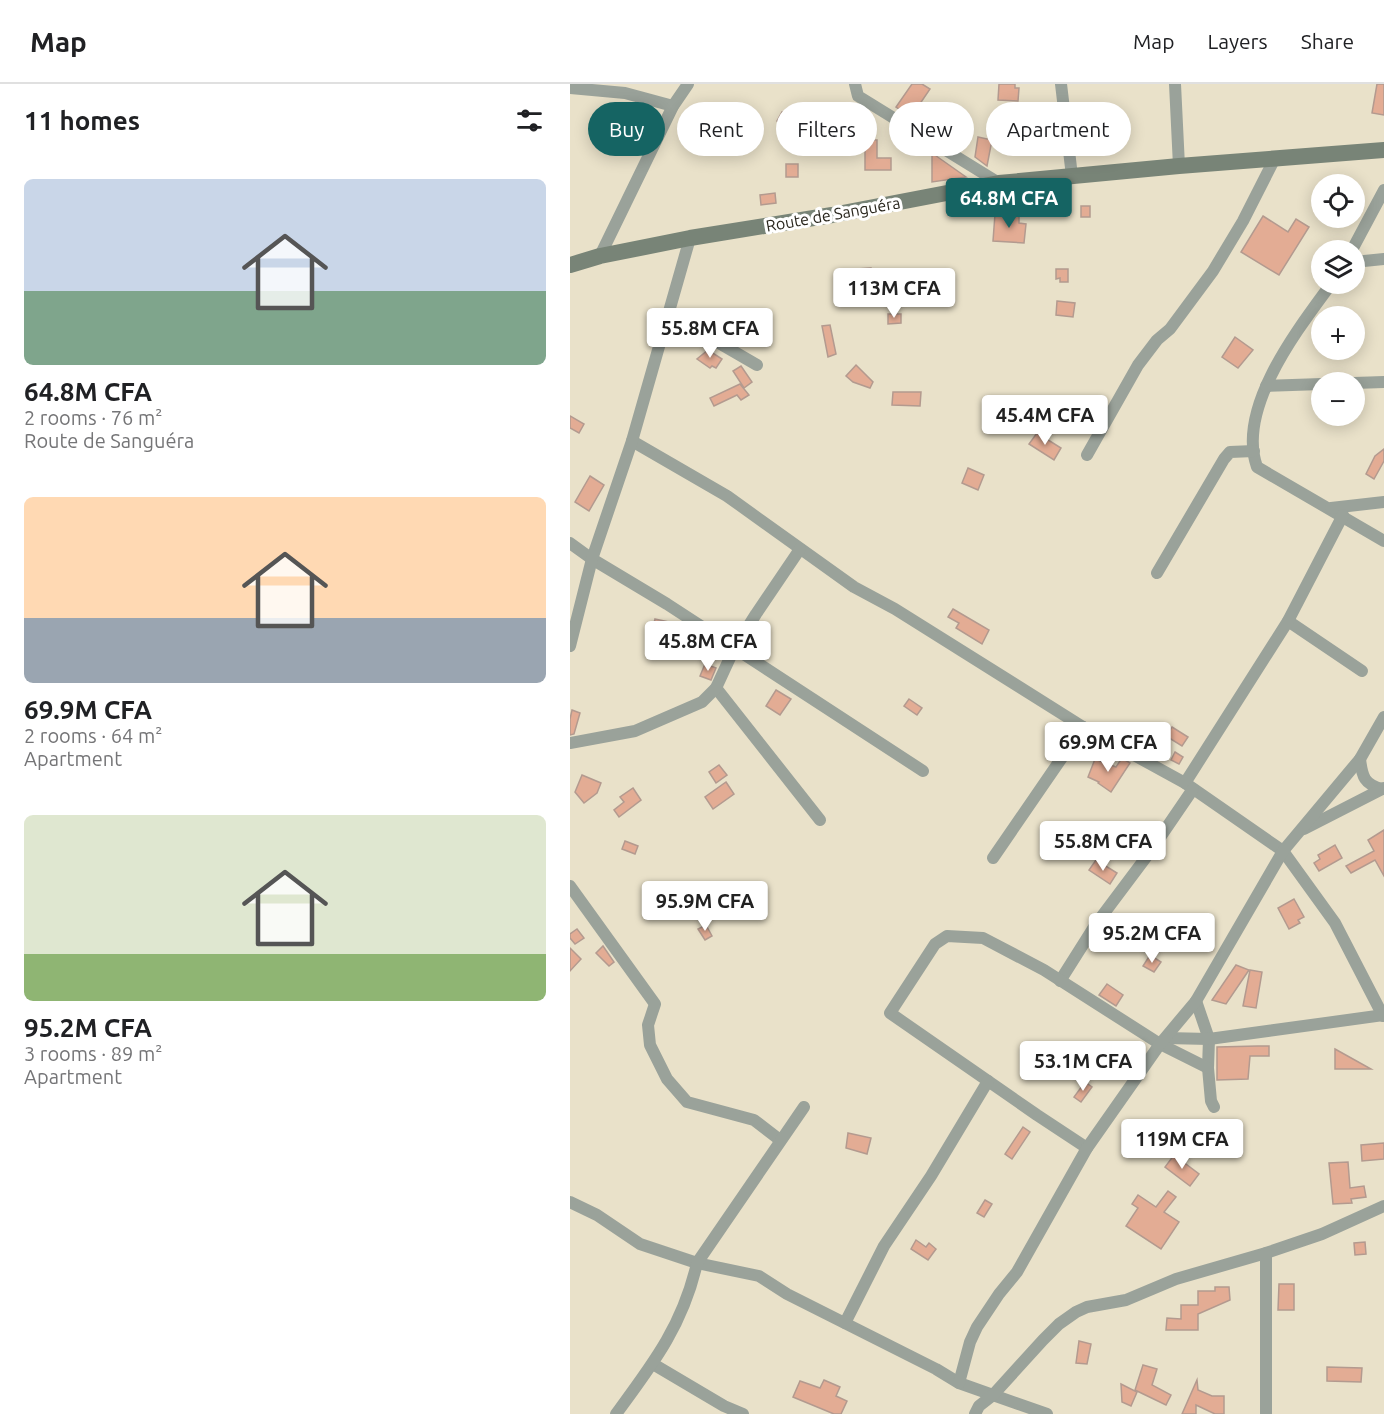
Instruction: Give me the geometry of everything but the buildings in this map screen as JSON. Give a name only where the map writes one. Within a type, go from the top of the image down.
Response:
[{"type":"street","points":[[600,256],[673,106],[688,84]]},
{"type":"street","points":[[855,84],[858,96],[999,183]]},
{"type":"street","points":[[1061,84],[1072,176]]},
{"type":"street","points":[[1175,84],[1179,166]]},
{"type":"street","points":[[570,88],[625,93],[673,106]]},
{"type":"street","name":"Route de Sanguéra","points":[[570,265],[600,256],[690,238],[832,215],[999,183],[1384,150]]},
{"type":"street","points":[[1087,455],[1138,365],[1157,340],[1170,329],[1213,271],[1243,221],[1275,158]]},
{"type":"street","points":[[1357,240],[1384,190]]},
{"type":"street","points":[[570,646],[592,559],[632,441],[690,238]]},
{"type":"street","points":[[1365,261],[1384,259]]},
{"type":"street","points":[[1324,294],[1295,334],[1266,386],[1253,422],[1254,459],[1257,467],[1343,515],[1384,541]]},
{"type":"street","points":[[669,314],[757,365]]},
{"type":"street","points":[[1365,383],[1384,382]]},
{"type":"street","points":[[1266,386],[1311,384]]},
{"type":"street","points":[[632,441],[727,496],[854,587],[895,609],[1083,728],[1189,786],[1283,851],[1335,923],[1384,1016],[1209,1039],[1163,1041]]},
{"type":"street","points":[[1157,573],[1224,459],[1230,452],[1254,451]]},
{"type":"street","points":[[1330,508],[1384,502]]},
{"type":"street","points":[[1060,981],[1096,924],[1150,852],[1288,621],[1343,515]]},
{"type":"street","points":[[570,543],[923,771]]},
{"type":"street","points":[[570,743],[635,730],[702,702],[716,688],[734,650],[800,549]]},
{"type":"street","points":[[1288,621],[1362,671]]},
{"type":"street","points":[[716,688],[820,820]]},
{"type":"street","points":[[959,1383],[970,1342],[977,1327],[999,1293],[1017,1272],[1087,1148],[1163,1041],[1196,1001],[1283,851],[1360,759],[1384,717]]},
{"type":"street","points":[[993,858],[1083,728]]},
{"type":"street","points":[[1360,759],[1362,775],[1374,787],[1384,789]]},
{"type":"street","points":[[1300,830],[1384,789]]},
{"type":"street","points":[[570,886],[655,1004],[648,1025],[650,1045],[667,1080],[687,1102],[754,1120],[780,1140]]},
{"type":"street","points":[[1087,1148],[890,1013],[935,944],[947,936],[982,938],[1044,970],[1208,1068]]},
{"type":"street","points":[[1196,1001],[1209,1039],[1208,1068],[1211,1101],[1214,1107]]},
{"type":"street","points":[[845,1323],[884,1246],[931,1176],[988,1081]]},
{"type":"street","points":[[616,1414],[666,1344],[690,1293],[697,1263],[804,1107]]},
{"type":"street","points":[[570,1202],[597,1215],[639,1244],[697,1263],[759,1276],[959,1383],[1047,1414]]},
{"type":"street","points":[[975,1414],[979,1406],[993,1395],[1043,1340],[1059,1324],[1076,1312],[1088,1307],[1126,1300],[1176,1279],[1322,1234],[1384,1206]]},
{"type":"street","points":[[1266,1253],[1266,1414]]},
{"type":"street","points":[[653,1364],[724,1406],[743,1414]]}]
